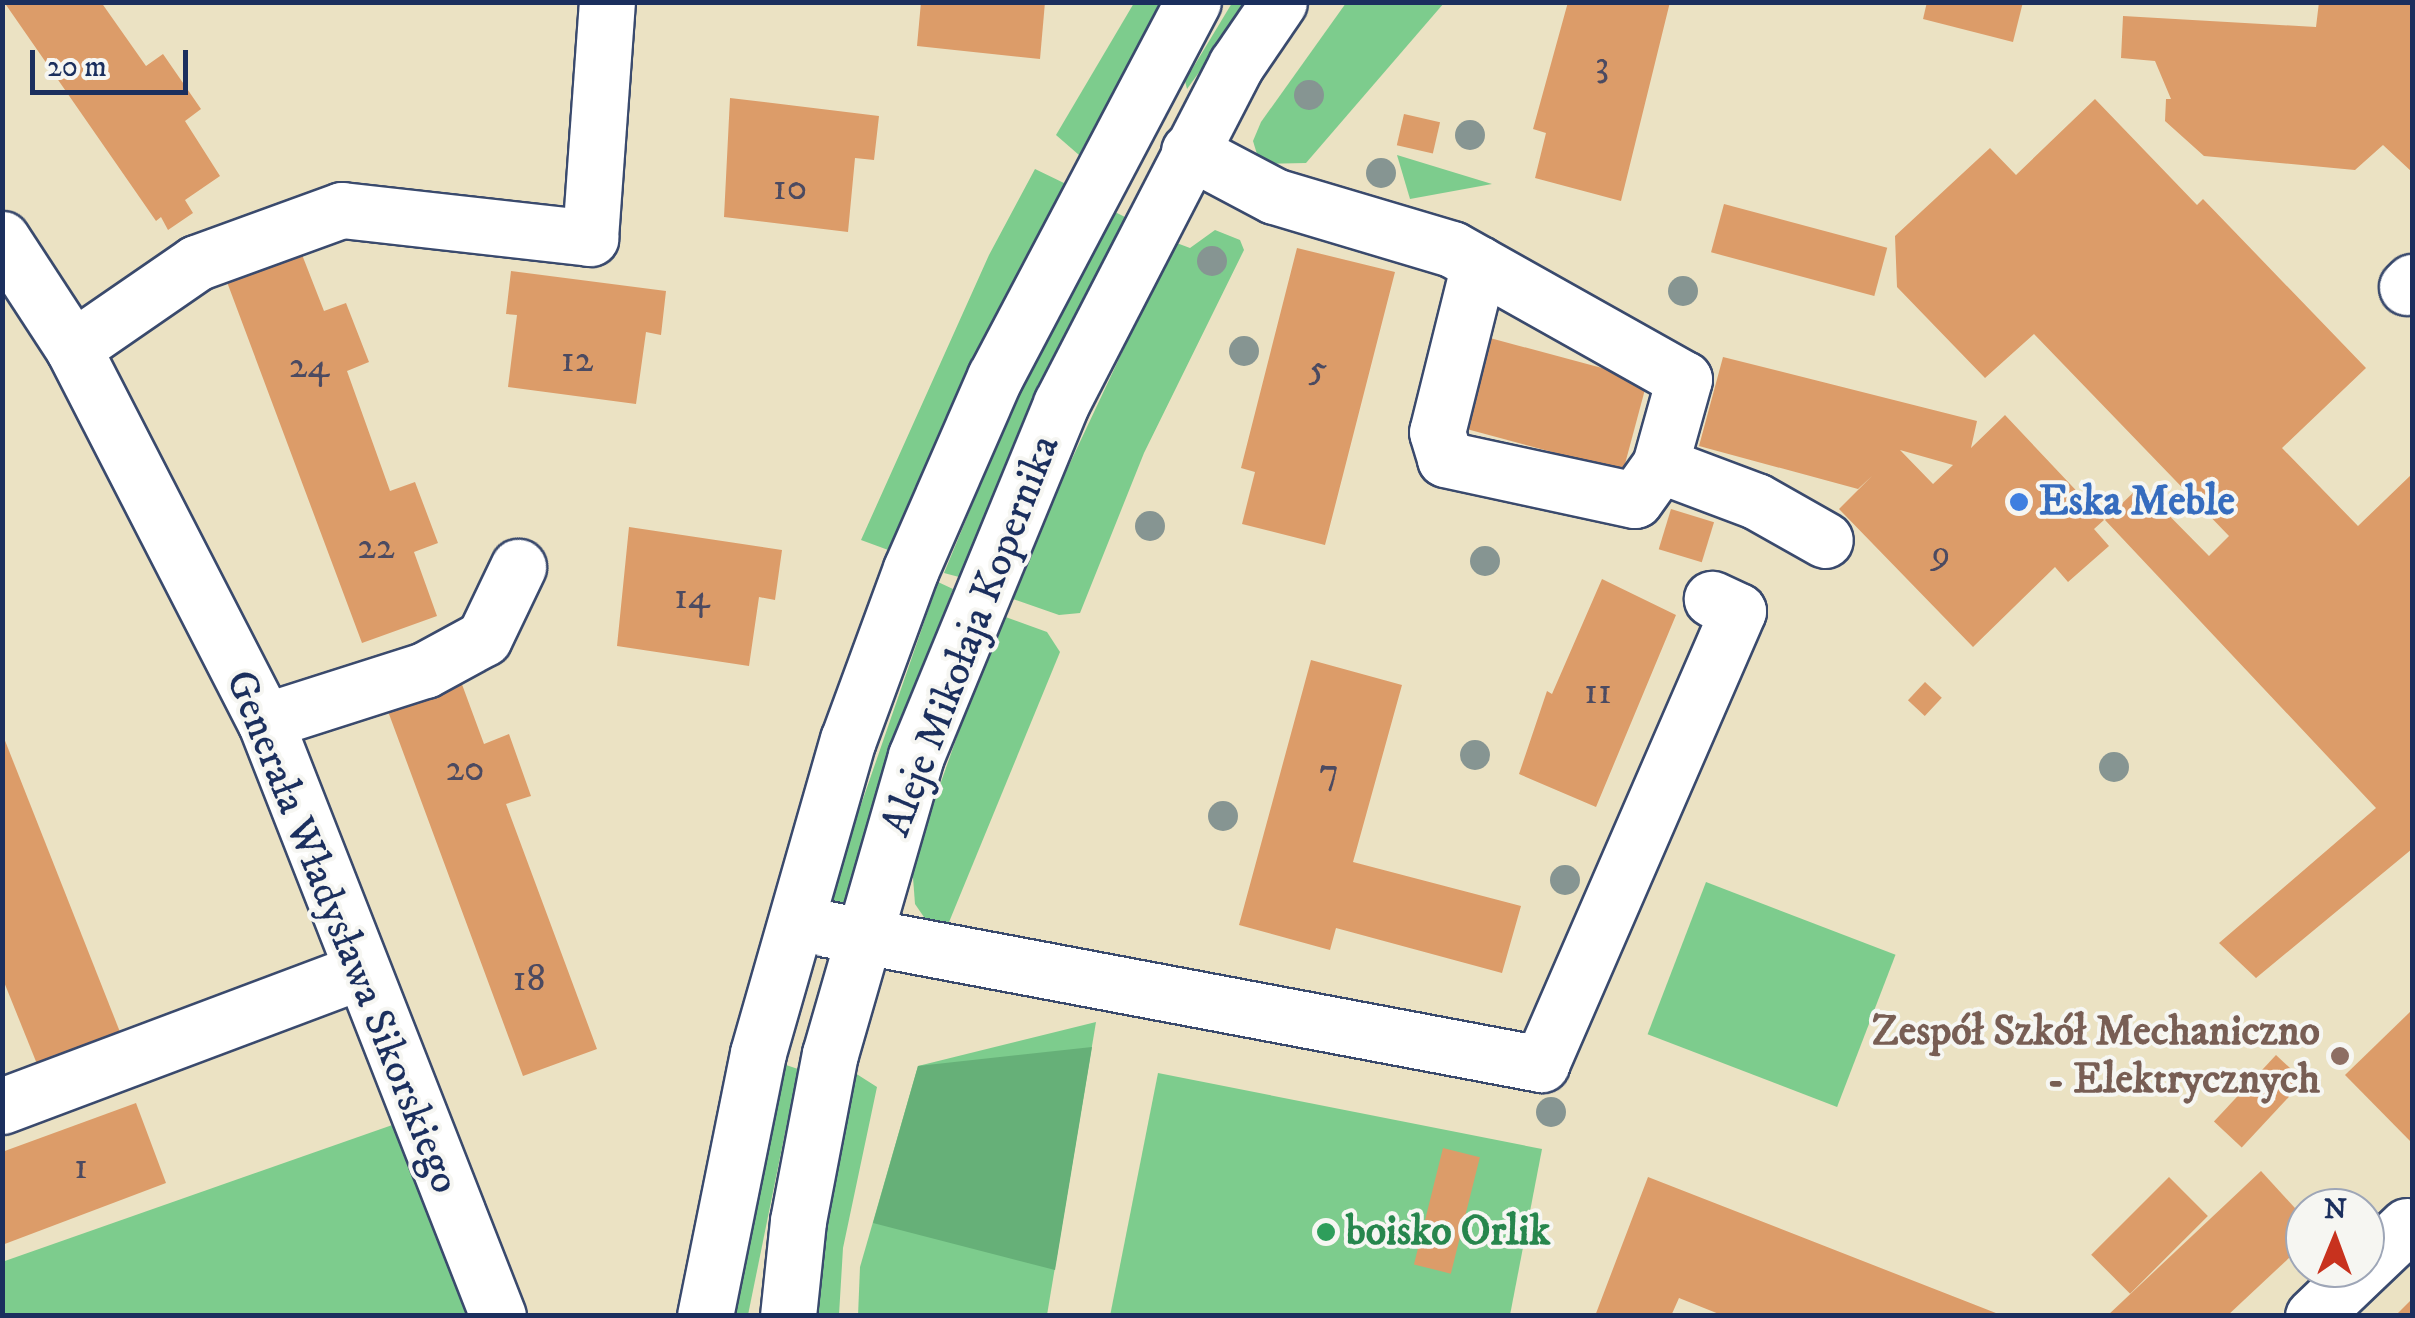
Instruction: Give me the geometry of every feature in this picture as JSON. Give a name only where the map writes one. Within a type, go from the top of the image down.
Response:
[{"type":"street","points":[[73,348],[196,262],[342,210],[590,238],[608,2]]},
{"type":"street","name":"Aleje Mikołaja Kopernika","points":[[706,1316],[758,1054],[848,740],[919,551],[995,377],[1194,2]]},
{"type":"street","name":"Aleje Mikołaja Kopernika","points":[[788,1316],[808,1162],[862,939],[916,756],[1061,404],[1236,64],[1279,2]]},
{"type":"street","points":[[1189,151],[1274,196],[1452,249],[1480,264],[1684,379],[1660,465],[1636,500],[1446,459],[1438,432],[1480,264]]},
{"type":"street","name":"Generała Władysława Sikorskiego","points":[[2,240],[73,348],[265,720],[359,972],[498,1316]]},
{"type":"street","points":[[1660,465],[1756,501],[1826,540]]},
{"type":"street","points":[[265,720],[425,670],[484,638],[518,567]]},
{"type":"street","points":[[796,919],[862,939],[1541,1064],[1738,611],[1712,599]]},
{"type":"street","points":[[2,1106],[359,972]]},
{"type":"street","points":[[2385,1247],[2407,1226]]},
{"type":"street","points":[[2313,1316],[2342,1288]]},
{"type":"green space","points":[[1134,3],[1161,3],[1079,155],[1056,135]]},
{"type":"green space","points":[[1232,3],[1249,3],[1187,89],[1185,81]]},
{"type":"green space","points":[[1346,3],[1444,3],[1306,163],[1260,164],[1253,141],[1261,122]]},
{"type":"green space","points":[[1397,155],[1492,184],[1410,199]]},
{"type":"green space","points":[[1035,169],[1066,184],[1019,269],[891,551],[861,540],[989,255]]},
{"type":"green space","points":[[1111,210],[1125,217],[1053,359],[959,577],[944,573],[1019,392]]},
{"type":"green space","points":[[1215,230],[1240,240],[1244,250],[1144,453],[1080,613],[1059,615],[1007,597],[1174,242],[1190,248]]},
{"type":"green space","points":[[938,582],[953,589],[896,736],[844,906],[832,905],[836,877]]},
{"type":"green space","points":[[1000,615],[1047,632],[1060,652],[947,927],[926,920],[915,904],[912,864]]},
{"type":"green space","points":[[1706,882],[1896,955],[1837,1107],[1648,1034]]},
{"type":"green space","points":[[1096,1022],[1047,1315],[858,1316],[860,1267],[918,1066]]},
{"type":"green space","points":[[1092,1047],[1055,1270],[873,1223],[918,1066]]},
{"type":"green space","points":[[786,1065],[798,1069],[748,1315],[733,1316]]},
{"type":"green space","points":[[855,1073],[877,1087],[843,1248],[839,1315],[816,1316],[834,1172]]},
{"type":"green space","name":"boisko Orlik","points":[[1158,1073],[1542,1149],[1510,1315],[1110,1316]]},
{"type":"green space","points":[[398,1123],[473,1315],[3,1315],[2,1262]]},
{"type":"building","points":[[4,2],[101,2],[146,66],[163,54],[201,109],[185,121],[220,176],[185,200],[193,213],[168,230],[161,217],[156,221]]},
{"type":"building","points":[[921,2],[1045,2],[1040,59],[917,46]]},
{"type":"building","points":[[1568,2],[1670,2],[1621,201],[1535,178],[1546,133],[1533,129]]},
{"type":"building","points":[[1927,2],[2023,2],[2013,42],[1923,19]]},
{"type":"building","points":[[2319,2],[2412,2],[2412,172],[2383,145],[2355,170],[2204,156],[2165,121],[2166,99],[2171,99],[2155,61],[2121,58],[2123,16],[2316,27]]},
{"type":"building","points":[[730,98],[879,116],[874,160],[855,158],[848,232],[724,217]]},
{"type":"building","points":[[2095,99],[2197,205],[2203,199],[2366,368],[2282,448],[2358,526],[2412,474],[2412,849],[2256,978],[2219,943],[2376,808],[2105,520],[2140,486],[2209,556],[2229,536],[2034,334],[1985,378],[1897,287],[1895,236],[1990,148],[2016,175]]},
{"type":"building","points":[[1404,114],[1440,122],[1433,154],[1397,145]]},
{"type":"building","points":[[1724,204],[1887,248],[1874,296],[1711,252]]},
{"type":"building","points":[[299,247],[324,311],[346,303],[369,362],[347,371],[390,491],[415,482],[438,543],[414,552],[437,616],[362,643],[224,274]]},
{"type":"building","points":[[1297,248],[1395,272],[1325,545],[1242,524],[1255,472],[1241,468]]},
{"type":"building","points":[[511,271],[666,291],[661,335],[646,332],[636,404],[508,387],[517,315],[506,314]]},
{"type":"building","points":[[1490,338],[1647,380],[1623,471],[1466,429]]},
{"type":"building","points":[[1723,357],[1977,421],[1971,448],[2005,415],[2104,520],[2094,529],[2109,546],[2068,582],[2055,567],[1973,647],[1839,509],[1872,476],[1858,489],[1699,446]],"holes":[[[1900,450],[1953,465],[1933,484]]]},
{"type":"building","points":[[1671,509],[1714,522],[1702,562],[1659,549]]},
{"type":"building","points":[[629,527],[782,550],[775,600],[759,597],[749,666],[617,646]]},
{"type":"building","points":[[1602,579],[1676,615],[1596,807],[1519,774],[1547,691],[1552,694]]},
{"type":"building","points":[[1311,660],[1402,685],[1353,862],[1521,906],[1502,973],[1336,928],[1330,950],[1239,925]]},
{"type":"building","points":[[460,679],[484,744],[509,734],[531,796],[506,804],[597,1049],[523,1076],[386,706]]},
{"type":"building","points":[[1925,682],[1942,698],[1925,716],[1908,700]]},
{"type":"building","points":[[2,733],[120,1032],[37,1064],[2,977]]},
{"type":"building","points":[[2412,1010],[2412,1143],[2345,1075]]},
{"type":"building","points":[[2276,1055],[2304,1081],[2242,1147],[2214,1122]]},
{"type":"building","points":[[136,1103],[166,1183],[2,1245],[2,1152]]},
{"type":"building","points":[[1443,1148],[1480,1157],[1451,1274],[1414,1264]]},
{"type":"building","points":[[2261,1171],[2285,1197],[2285,1262],[2227,1316],[2107,1316]]},
{"type":"building","points":[[1648,1177],[2001,1316],[1724,1316],[1679,1298],[1671,1316],[1595,1316]]},
{"type":"building","points":[[2169,1177],[2208,1216],[2130,1294],[2091,1255]]},
{"type":"building","points":[[2410,1301],[2412,1316],[2395,1316]]},
{"type":"place","name":"Eska Meble","points":[[2019,502]]},
{"type":"place","name":"Zespół Szkół Mechaniczno - Elektrycznych","points":[[2340,1056]]},
{"type":"place","name":"boisko Orlik","points":[[1326,1232]]}]
